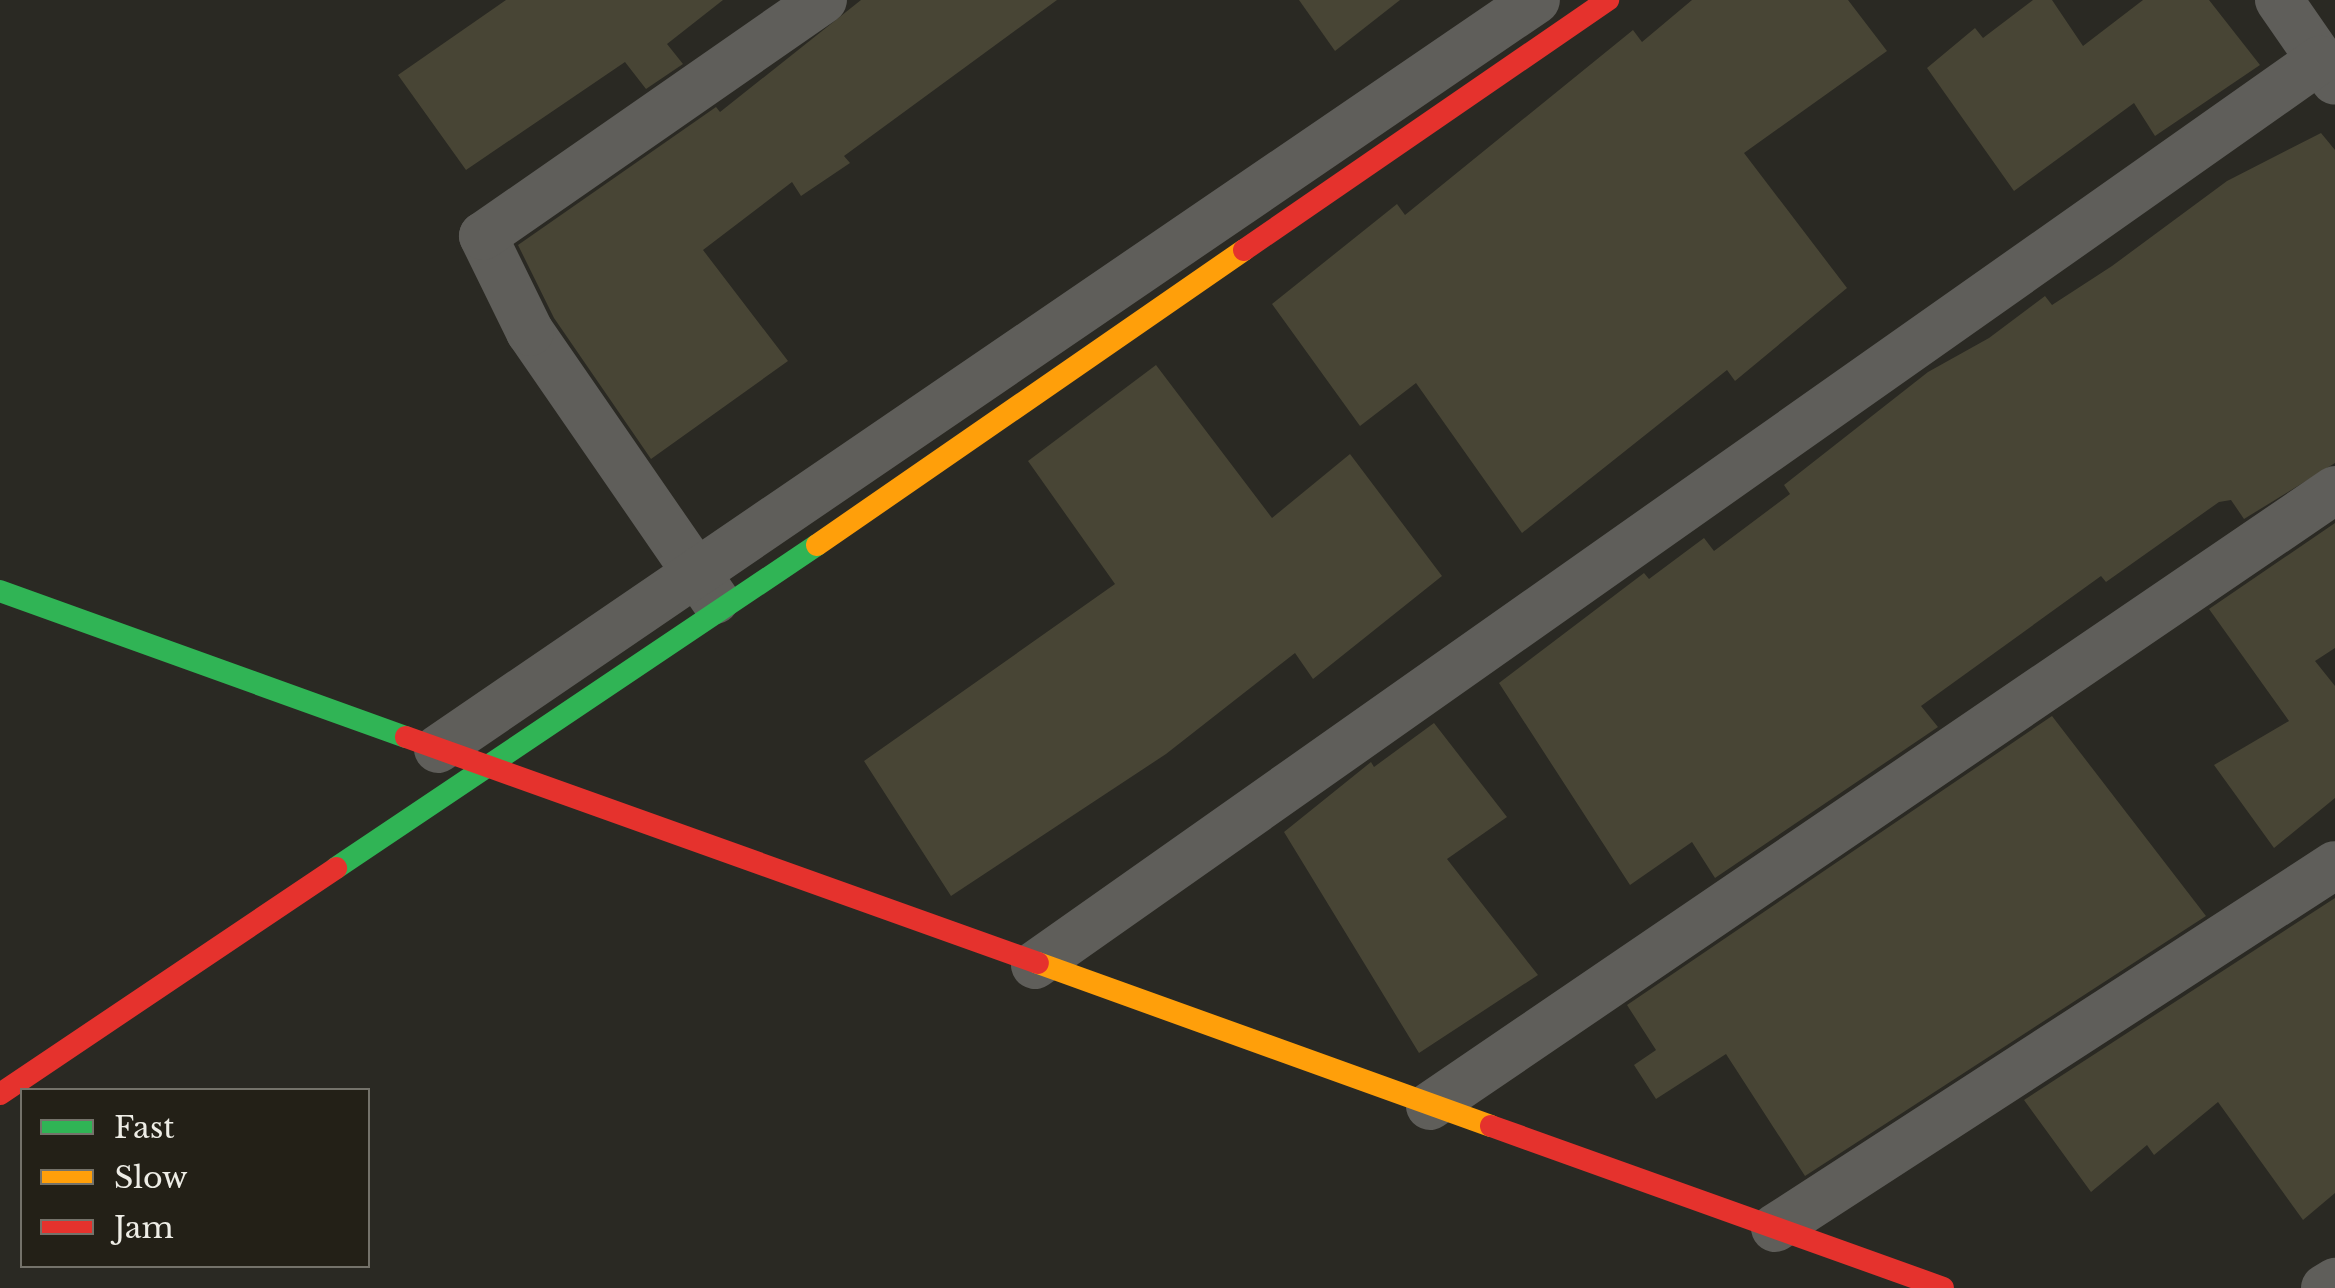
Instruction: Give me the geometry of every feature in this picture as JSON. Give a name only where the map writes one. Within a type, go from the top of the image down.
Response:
[{"type":"street","points":[[709,592],[530,332],[483,236],[824,0]]},
{"type":"street","points":[[0,1094],[223,940],[491,769],[709,592],[1536,0]]},
{"type":"street","points":[[438,749],[709,592],[1608,0]]},
{"type":"street","points":[[1035,965],[2328,71],[2279,0]]},
{"type":"street","points":[[1430,1106],[2335,490]]},
{"type":"street","points":[[0,591],[1943,1288]]},
{"type":"street","points":[[1775,1228],[2335,864]]},
{"type":"street","points":[[2325,1288],[2335,1282]]},
{"type":"building","points":[[506,0],[723,0],[667,44],[683,64],[646,89],[625,62],[466,170],[398,75]]},
{"type":"building","points":[[861,0],[1057,0],[844,156],[850,163],[801,196],[792,182],[703,250],[788,361],[651,459],[554,318],[518,245],[716,107],[720,112]]},
{"type":"building","points":[[1299,0],[1400,0],[1335,51]]},
{"type":"building","points":[[1692,0],[1848,0],[1887,51],[1744,153],[1847,288],[1735,381],[1727,370],[1522,533],[1416,383],[1360,426],[1272,304],[1397,204],[1405,215],[1633,30],[1642,42]]},
{"type":"building","points":[[2033,0],[2052,0],[2083,46],[2143,0],[2209,0],[2260,65],[2155,136],[2134,103],[2014,191],[1927,68],[1975,28],[1983,38]]},
{"type":"building","points":[[2321,133],[2335,150],[2335,463],[2244,519],[2231,500],[2219,502],[2106,582],[2101,576],[1921,706],[1938,727],[1715,878],[1692,842],[1630,885],[1499,683],[1644,573],[1649,579],[1704,538],[1714,551],[1790,494],[1784,485],[1928,372],[1989,338],[2045,296],[2052,305],[2227,181]]},
{"type":"building","points":[[1156,365],[1272,518],[1350,454],[1442,576],[1313,679],[1295,653],[1166,754],[951,896],[864,761],[1115,584],[1028,461]]},
{"type":"building","points":[[2335,523],[2335,648],[2315,661],[2335,686],[2335,798],[2274,848],[2214,765],[2289,721],[2209,609]]},
{"type":"building","points":[[2052,716],[2206,916],[1805,1176],[1726,1054],[1656,1099],[1634,1065],[1656,1050],[1627,1005]]},
{"type":"building","points":[[1434,723],[1507,817],[1447,859],[1538,975],[1419,1053],[1284,832],[1371,762],[1374,767]]},
{"type":"building","points":[[2335,898],[2335,1193],[2303,1220],[2218,1102],[2154,1155],[2147,1145],[2091,1192],[2024,1100]]},
{"type":"traffic: fast","points":[[336,868],[817,545]]},
{"type":"traffic: fast","points":[[0,591],[406,737]]},
{"type":"traffic: slow","points":[[817,545],[1244,250]]},
{"type":"traffic: slow","points":[[1038,963],[1491,1126]]},
{"type":"traffic: jam","points":[[1244,250],[1608,0]]},
{"type":"traffic: jam","points":[[406,737],[1038,963]]},
{"type":"traffic: jam","points":[[0,1094],[336,868]]},
{"type":"traffic: jam","points":[[1491,1126],[1943,1288]]}]
